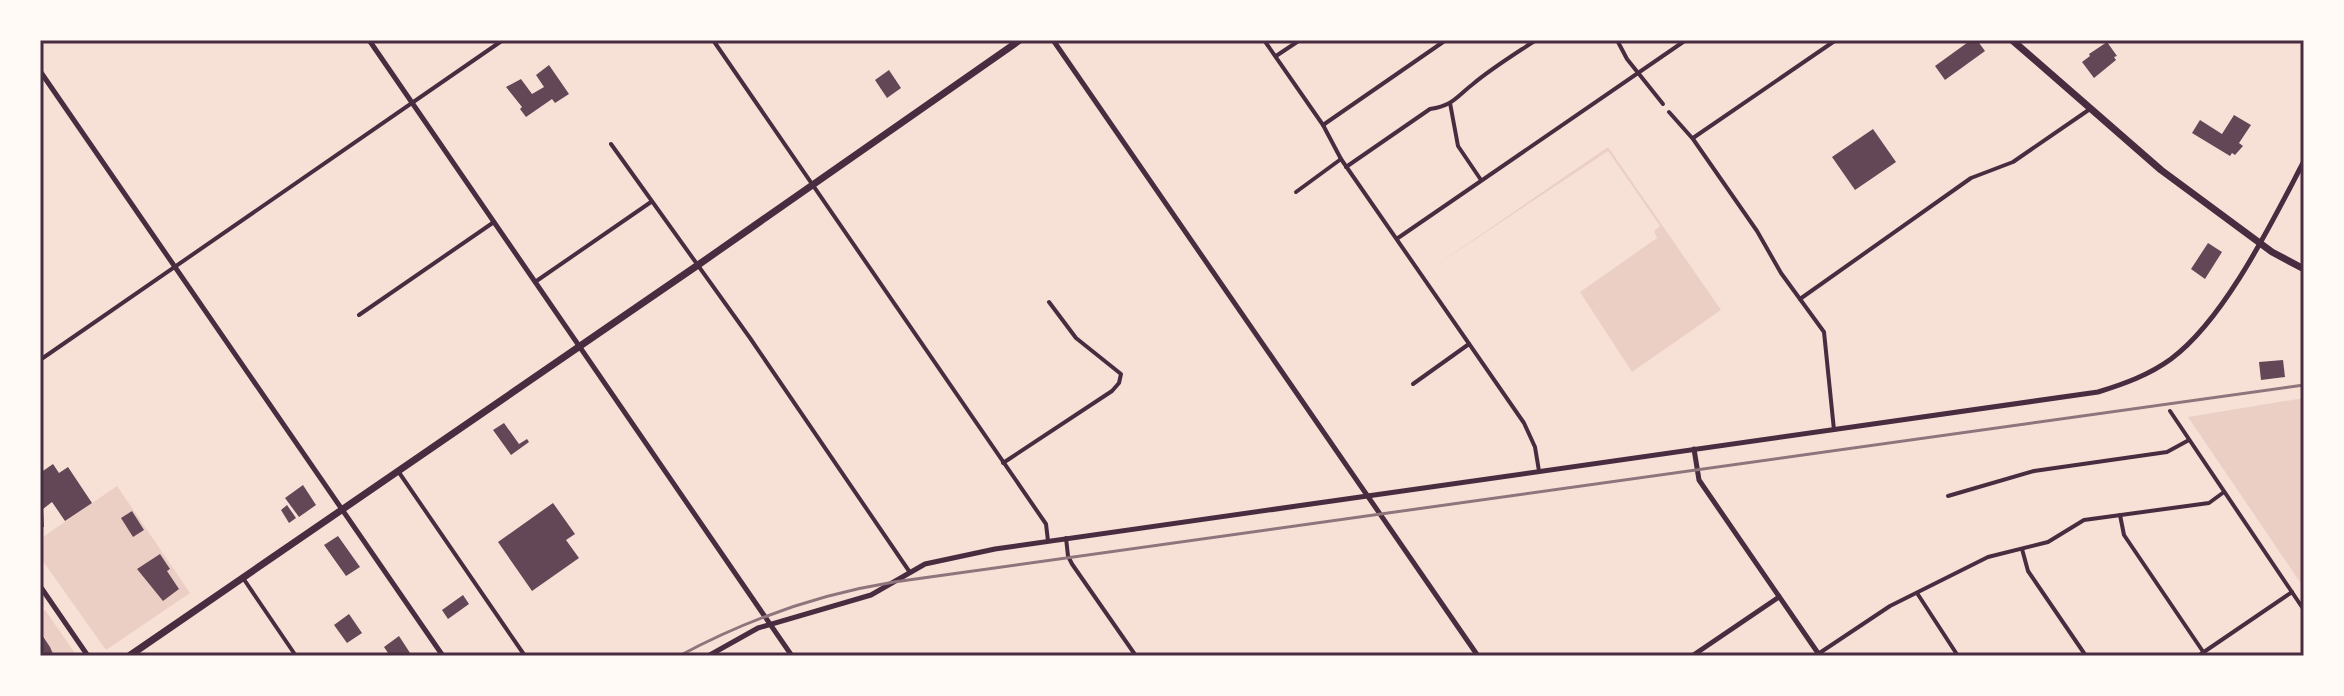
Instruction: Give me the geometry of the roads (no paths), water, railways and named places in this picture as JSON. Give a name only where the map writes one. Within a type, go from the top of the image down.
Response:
[{"type":"main road","points":[[129,656],[1020,40]]},
{"type":"main road","points":[[2012,40],[2161,170],[2259,242],[2304,269]]},
{"type":"street","points":[[369,40],[792,656]]},
{"type":"street","points":[[40,360],[503,40]]},
{"type":"street","points":[[713,40],[1046,524],[1048,541]]},
{"type":"street","points":[[1053,40],[1478,656]]},
{"type":"street","points":[[1264,40],[1323,125],[1346,167],[1398,238],[1531,435],[1539,471]]},
{"type":"street","points":[[1276,56],[1300,40]]},
{"type":"street","points":[[1323,125],[1446,40]]},
{"type":"street","points":[[1346,167],[1430,109],[1458,99],[1471,85],[1536,40]]},
{"type":"street","points":[[1617,40],[1663,104]]},
{"type":"street","points":[[1398,238],[1686,40]]},
{"type":"street","points":[[1693,139],[1836,40]]},
{"type":"street","points":[[40,71],[443,656]]},
{"type":"street","points":[[1450,103],[1458,146],[1481,180]]},
{"type":"street","points":[[1800,299],[1971,178],[2013,162],[2090,109]]},
{"type":"street","points":[[1669,112],[1693,139],[1757,231],[1781,273],[1824,332],[1834,430]]},
{"type":"street","points":[[611,144],[909,571]]},
{"type":"street","points":[[1296,192],[1341,159]]},
{"type":"street","points":[[708,656],[771,623],[871,595],[909,571],[938,560],[1066,538],[2098,392],[2152,372],[2183,350],[2213,319],[2304,161]]},
{"type":"street","points":[[535,282],[651,202]]},
{"type":"street","points":[[359,315],[494,222]]},
{"type":"street","points":[[1003,463],[1112,391],[1119,383],[1121,374],[1076,338],[1049,302]]},
{"type":"street","points":[[1413,384],[1469,344]]},
{"type":"street","points":[[2170,411],[2304,610]]},
{"type":"street","points":[[1948,496],[2034,471],[2167,452],[2189,440]]},
{"type":"street","points":[[1694,449],[1699,480],[1819,655],[1877,614],[1988,557],[2048,542],[2084,520],[2209,503],[2224,492]]},
{"type":"street","points":[[398,471],[525,656]]},
{"type":"street","points":[[2120,515],[2124,535],[2205,654]]},
{"type":"street","points":[[1066,538],[1072,564],[1136,656]]},
{"type":"street","points":[[2022,549],[2028,571],[2086,656]]},
{"type":"street","points":[[243,578],[296,656]]},
{"type":"street","points":[[40,586],[88,656]]},
{"type":"street","points":[[2198,656],[2292,592]]},
{"type":"street","points":[[1917,593],[1958,656]]},
{"type":"street","points":[[1692,656],[1779,597]]},
{"type":"railway","points":[[679,656],[730,631],[784,610],[894,582],[2304,385]]}]
